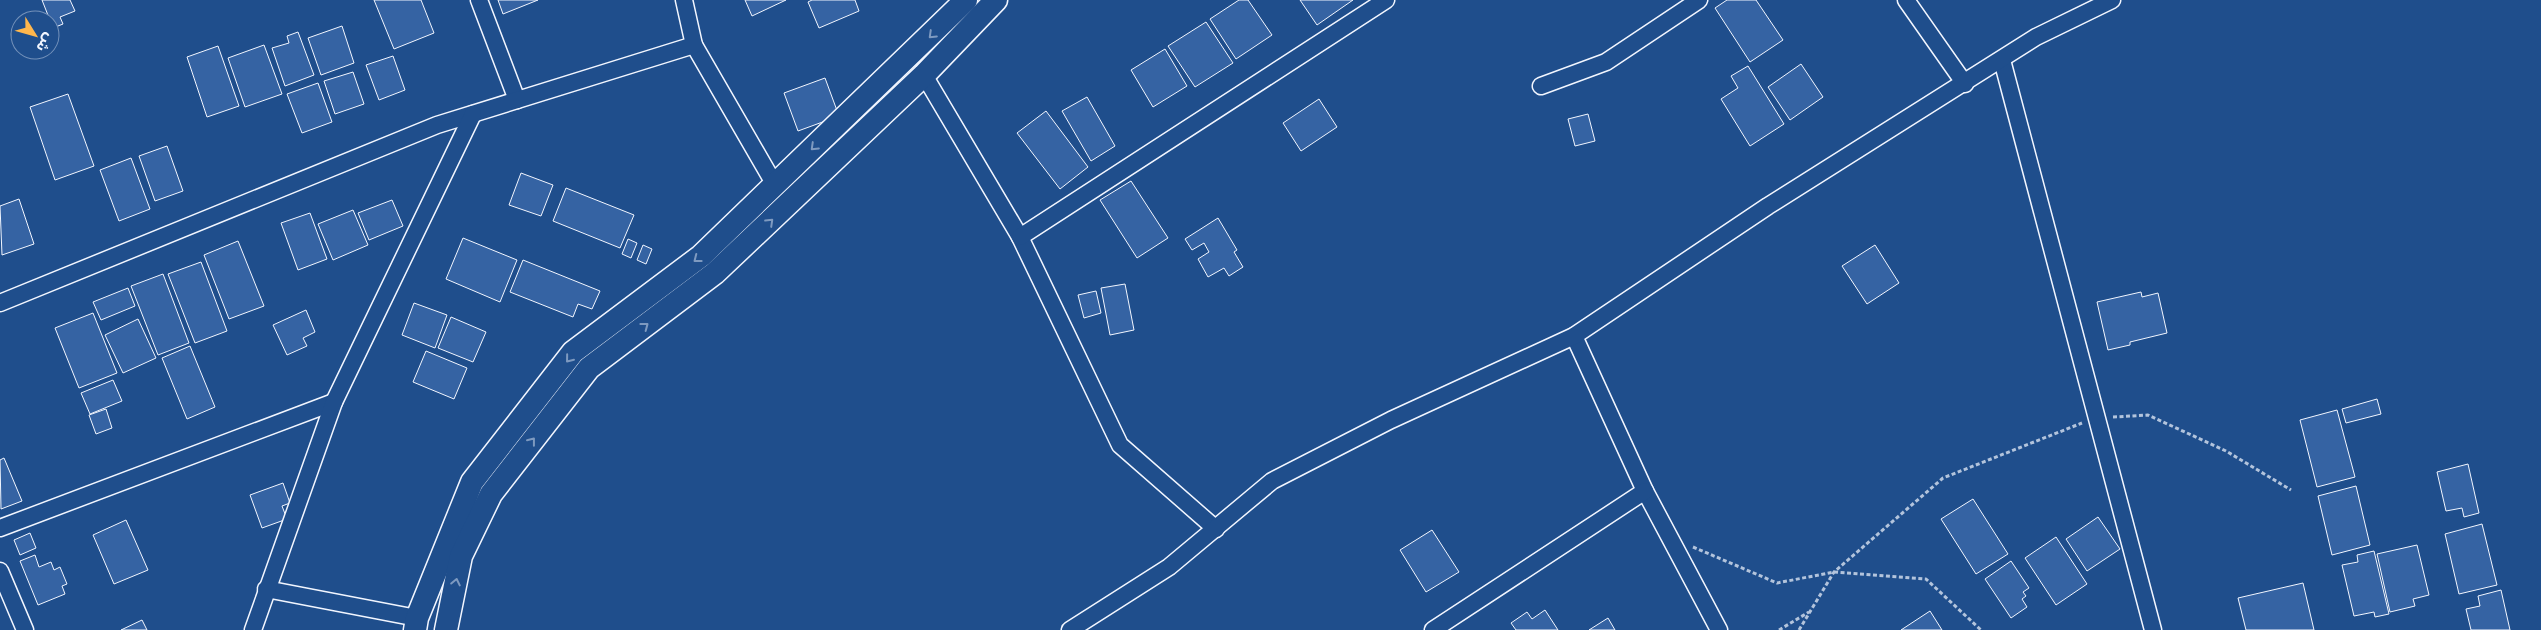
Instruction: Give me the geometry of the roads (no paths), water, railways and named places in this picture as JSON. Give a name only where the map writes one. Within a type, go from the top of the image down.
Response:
[{"type":"street","points":[[479,0],[517,100]]},
{"type":"street","points":[[684,0],[694,45],[775,185]]},
{"type":"street","points":[[266,589],[416,624],[472,482],[574,352],[701,256],[966,0]]},
{"type":"street","points":[[446,630],[462,556],[491,494],[590,368],[716,274],[924,75],[996,0]]},
{"type":"street","points":[[1020,237],[1386,0]]},
{"type":"street","points":[[1540,86],[1606,62],[1699,0]]},
{"type":"street","points":[[1906,0],[1965,84]]},
{"type":"street","points":[[1070,630],[1169,567],[1272,481],[1391,420],[1574,336],[1768,206],[2036,38],[2112,0]]},
{"type":"street","points":[[0,303],[400,140],[517,100],[694,45]]},
{"type":"street","points":[[2002,60],[2154,630]]},
{"type":"street","points":[[924,75],[1020,237],[1120,445],[1216,529]]},
{"type":"street","points":[[253,630],[334,402],[474,114]]},
{"type":"street","points":[[1574,336],[1645,491],[1719,630]]},
{"type":"street","points":[[0,528],[334,402]]},
{"type":"street","points":[[1433,630],[1645,491]]},
{"type":"street","points":[[0,571],[25,630]]}]
